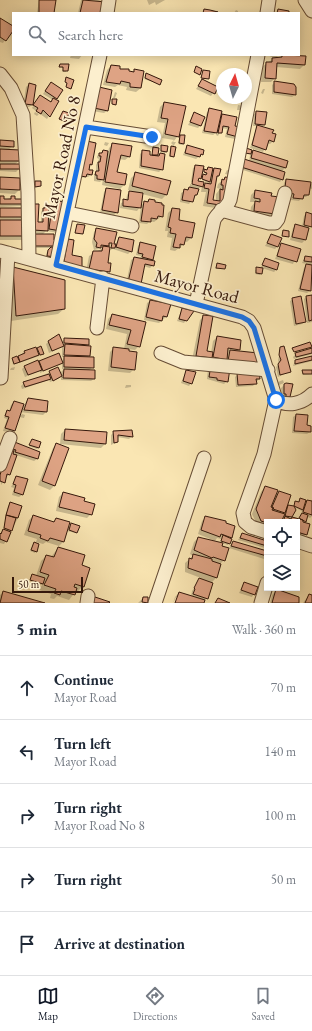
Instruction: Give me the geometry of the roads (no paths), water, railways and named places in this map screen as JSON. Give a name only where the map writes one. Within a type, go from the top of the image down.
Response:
[{"type":"street","points":[[107,12],[109,0]]},
{"type":"street","points":[[266,12],[269,0]]},
{"type":"street","points":[[305,0],[312,11]]},
{"type":"street","name":"Mayor Road No 8","points":[[56,265],[100,56]]},
{"type":"street","points":[[196,304],[214,220],[221,210],[227,207],[230,200],[258,56]]},
{"type":"street","points":[[0,74],[12,88],[23,115],[28,192],[29,258]]},
{"type":"street","points":[[86,127],[152,137]]},
{"type":"street","points":[[221,210],[269,223],[275,223],[278,219],[285,193]]},
{"type":"street","points":[[68,213],[132,226]]},
{"type":"street","points":[[1,378],[4,252]]},
{"type":"street","name":"Mayor Road","points":[[4,252],[196,304],[242,317],[249,321],[254,328],[276,400],[264,454],[243,513],[245,522],[251,527],[264,531]]},
{"type":"street","points":[[97,328],[103,278]]},
{"type":"street","points":[[161,353],[183,362],[268,370]]},
{"type":"street","points":[[276,400],[290,405],[308,398],[312,394]]},
{"type":"street","points":[[0,465],[10,438]]},
{"type":"street","points":[[155,603],[204,458]]},
{"type":"street","points":[[300,542],[312,546]]},
{"type":"street","points":[[261,603],[265,591]]}]
